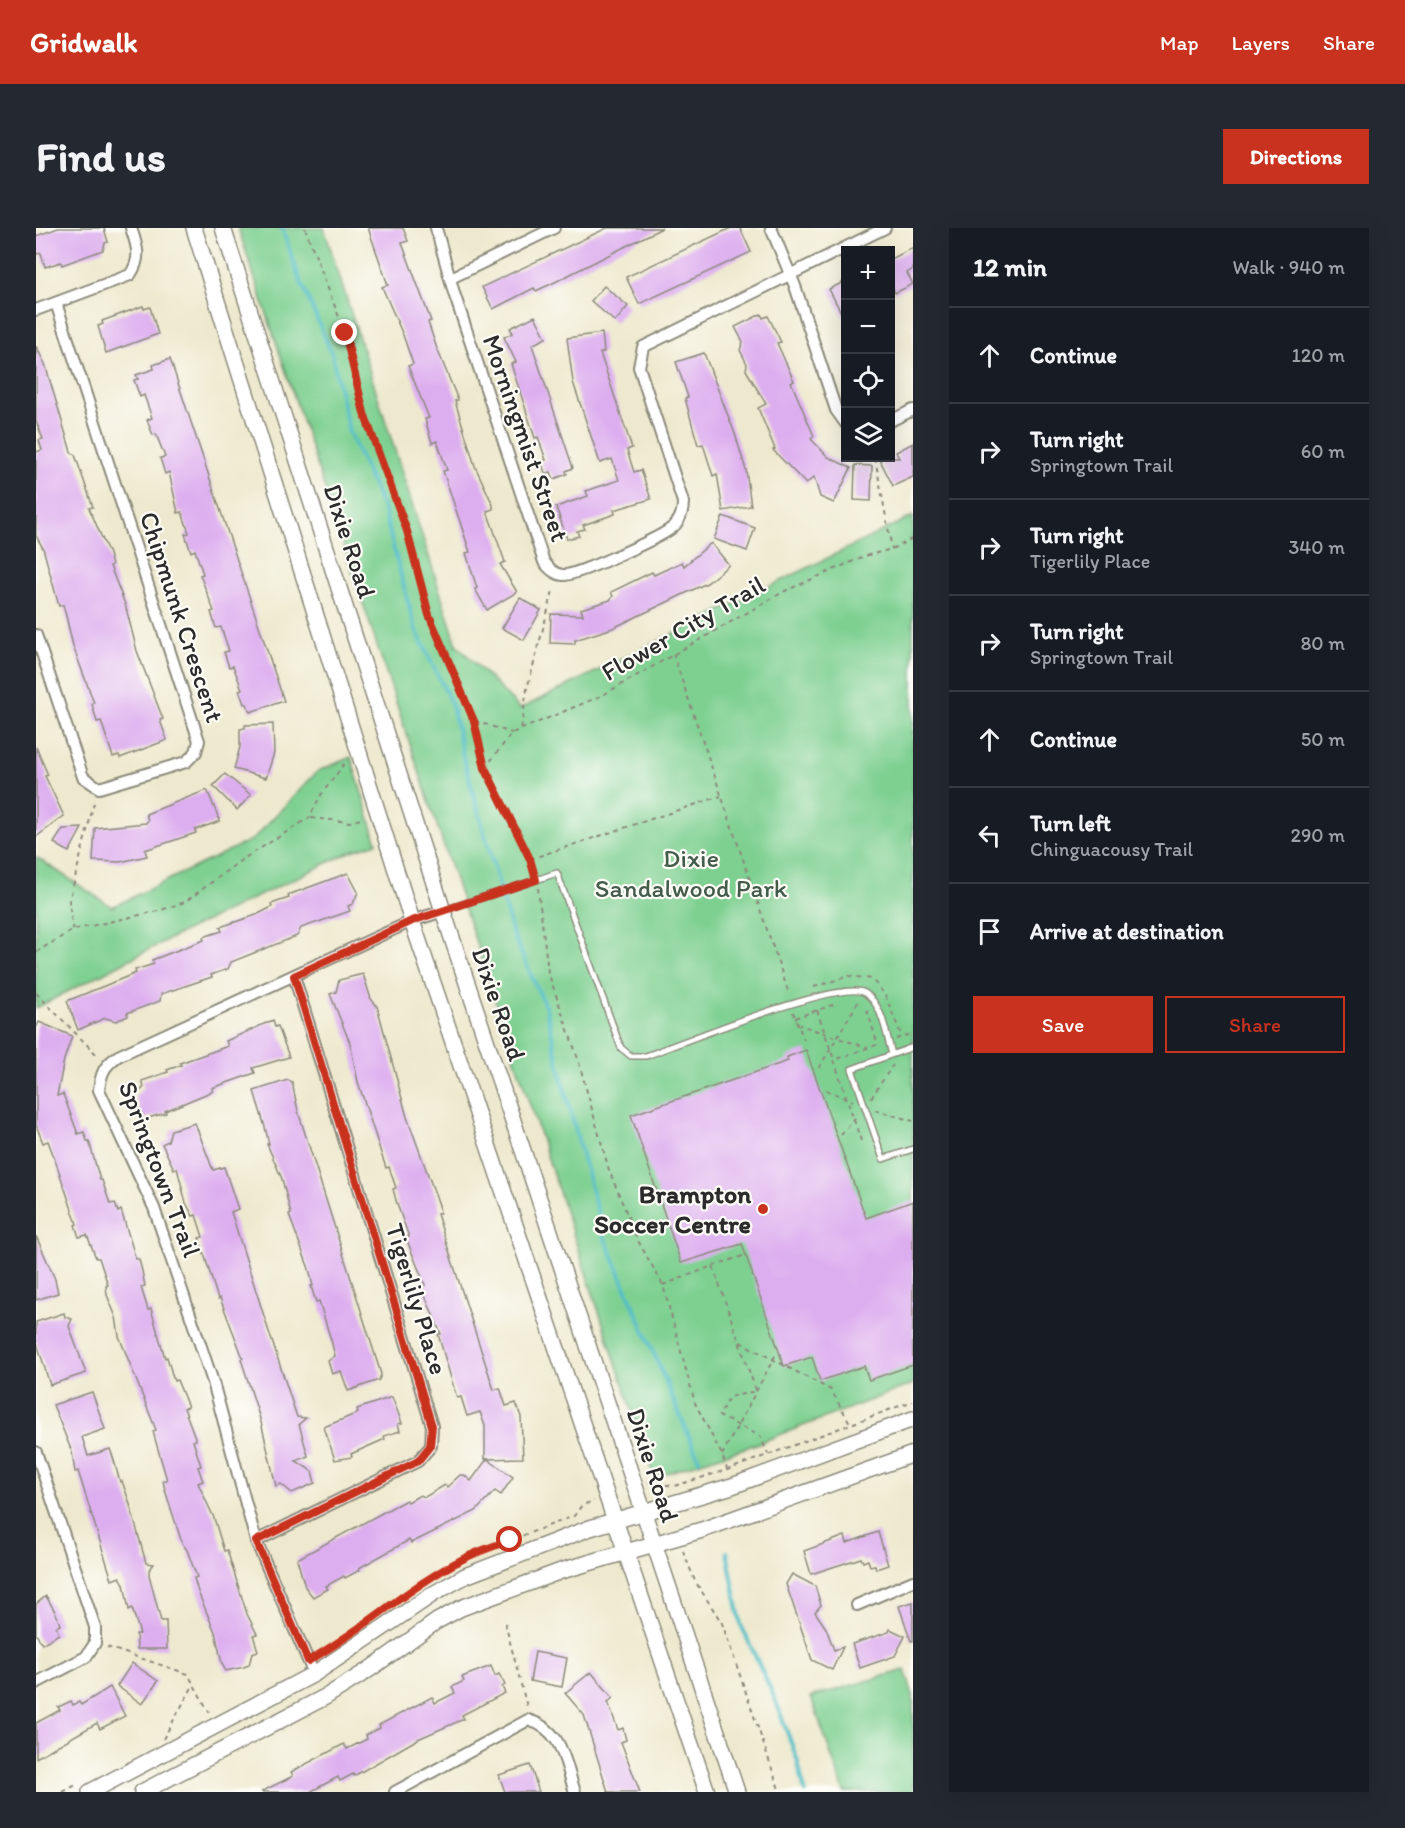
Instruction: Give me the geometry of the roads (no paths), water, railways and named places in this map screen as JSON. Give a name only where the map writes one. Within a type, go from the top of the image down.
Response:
[{"type":"main road","name":"Dixie Road","points":[[194,228],[412,921],[707,1792]]},
{"type":"main road","name":"Dixie Road","points":[[223,228],[443,911],[737,1792]]},
{"type":"main road","points":[[86,1787],[163,1746],[216,1725],[314,1674],[433,1594],[465,1576],[615,1519],[666,1507],[775,1471],[913,1419]]},
{"type":"main road","points":[[142,1792],[327,1696],[370,1669],[437,1620],[461,1608],[561,1571],[655,1545],[913,1454]]},
{"type":"street","points":[[36,310],[122,280],[130,275],[137,266],[139,252],[131,228]]},
{"type":"street","name":"Morningmist Street","points":[[436,228],[544,562],[550,569],[563,576],[580,572],[670,530],[683,510],[683,502],[639,367],[643,347],[790,274]]},
{"type":"street","points":[[451,278],[554,228]]},
{"type":"street","points":[[771,228],[790,274],[836,410],[841,417]]},
{"type":"street","points":[[790,274],[885,228]]},
{"type":"street","name":"Chipmunk Crescent","points":[[36,635],[83,777],[99,788],[186,762],[196,752],[199,741],[56,303]]},
{"type":"street","points":[[895,419],[913,410]]},
{"type":"street","name":"Springtown Trail","points":[[314,1674],[256,1541],[213,1382],[154,1208],[99,1090],[106,1065],[118,1056],[412,921],[443,911]]},
{"type":"street","name":"Tigerlily Place","points":[[256,1541],[418,1461],[430,1446],[432,1426],[294,976]]},
{"type":"street","points":[[36,1452],[41,1481],[95,1627],[96,1643],[86,1657],[36,1683]]},
{"type":"street","points":[[857,1605],[913,1581]]},
{"type":"street","points":[[398,1791],[528,1720],[544,1725],[556,1736],[575,1792]]},
{"type":"lane","points":[[443,911],[557,873],[621,1047],[630,1056],[646,1056],[791,1005],[844,990],[856,989],[865,993],[876,1004],[892,1054]]},
{"type":"lane","points":[[913,1047],[852,1069],[883,1159],[913,1149]]},
{"type":"waterway","points":[[282,228],[298,275],[332,354],[349,432],[383,508],[415,628],[452,705],[463,756],[513,935],[546,1008],[563,1084],[604,1236],[699,1460]]},
{"type":"waterway","points":[[727,1552],[741,1625],[775,1699],[797,1759],[805,1792]]},
{"type":"place","name":"Brampton Soccer Centre","points":[[763,1209]]},
{"type":"park label","name":"Dixie Sandalwood Park","points":[[691,873]]}]
